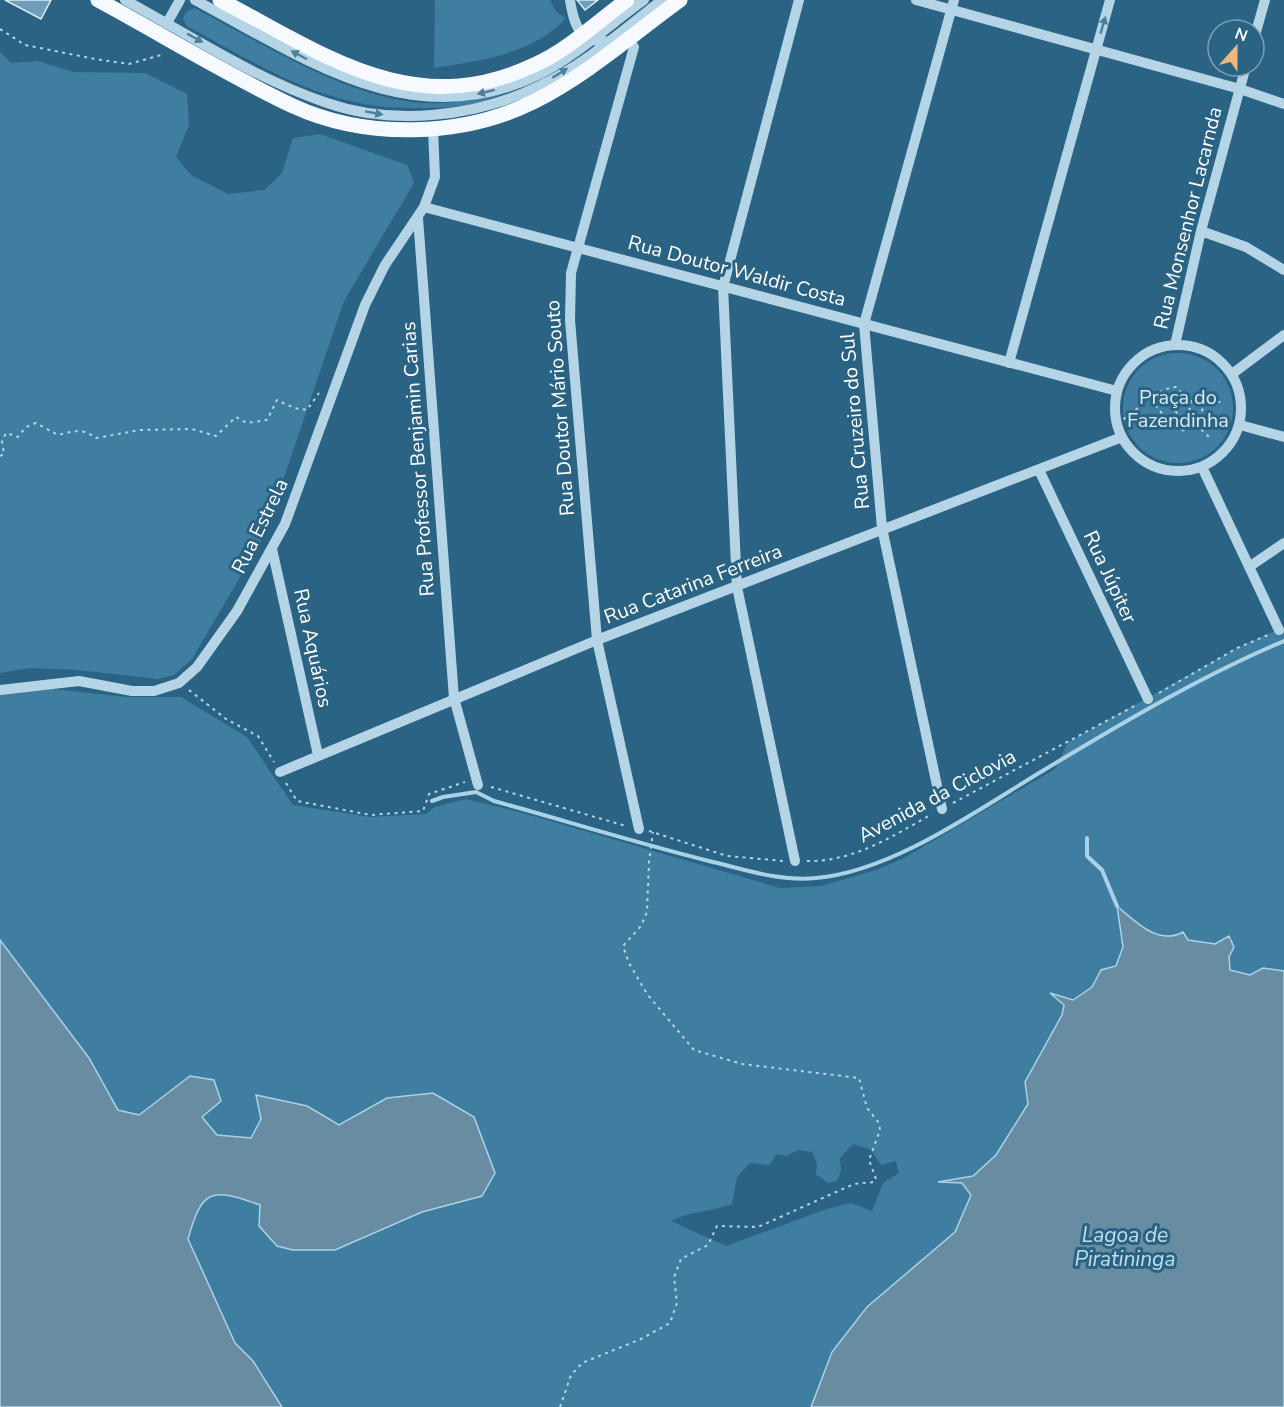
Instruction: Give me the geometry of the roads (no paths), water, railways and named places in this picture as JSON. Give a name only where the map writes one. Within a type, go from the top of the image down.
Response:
[{"type":"main road","points":[[98,0],[294,107],[349,124],[380,128],[433,129],[475,123],[537,100],[628,39],[680,0]]},
{"type":"main road","points":[[220,0],[336,61],[366,74],[407,85],[433,88],[473,85],[510,76],[586,37],[627,0]]},
{"type":"street","points":[[125,0],[284,86],[329,104],[382,114],[432,115],[477,108],[540,86],[606,42],[662,0]]},
{"type":"street","points":[[167,23],[180,0]]},
{"type":"street","points":[[195,0],[333,73],[378,90],[431,97],[475,94],[515,84],[541,73],[586,37],[644,0]]},
{"type":"street","points":[[570,0],[575,27],[586,37],[606,42],[628,39]]},
{"type":"street","points":[[795,861],[737,587],[723,286],[799,0]]},
{"type":"street","points":[[916,0],[953,5],[1284,104]]},
{"type":"street","points":[[1009,363],[1110,0]]},
{"type":"street","points":[[1260,18],[1265,0]]},
{"type":"street","name":"Rua Cruzeiro do Sul","points":[[942,809],[882,528],[864,324],[953,5]]},
{"type":"street","name":"Rua Doutor Mário Souto","points":[[628,39],[634,47],[633,52],[571,273],[570,320],[597,640],[639,829]]},
{"type":"street","name":"Rua Monsenhor Lacarnda","points":[[1175,345],[1201,231],[1243,78]]},
{"type":"street","points":[[424,207],[435,177],[433,129]]},
{"type":"street","name":"Rua Doutor Waldir Costa","points":[[424,207],[1117,392]]},
{"type":"street","name":"Rua Estrela","points":[[0,690],[79,681],[132,691],[154,691],[179,683],[197,667],[215,644],[272,549],[304,476],[365,305],[386,265],[424,207]]},
{"type":"street","name":"Rua Professor Benjamin Carias","points":[[417,218],[454,698],[478,785]]},
{"type":"street","points":[[1201,231],[1246,247],[1284,270]]},
{"type":"street","points":[[1232,374],[1284,335]]},
{"type":"street","points":[[1175,345],[1207,352],[1232,374],[1241,399],[1240,425],[1233,441],[1223,454],[1202,467],[1184,471],[1156,467],[1133,452],[1122,437],[1117,423],[1117,392],[1125,373],[1138,359],[1155,349],[1175,345]]},
{"type":"street","points":[[1240,425],[1284,437]]},
{"type":"street","name":"Rua Catarina Ferreira","points":[[280,772],[597,640],[1122,437]]},
{"type":"street","points":[[1202,467],[1279,630]]},
{"type":"street","name":"Rua Júpiter","points":[[1039,470],[1148,699]]},
{"type":"street","points":[[1249,567],[1284,543]]},
{"type":"street","name":"Rua Aquários","points":[[272,549],[318,755]]},
{"type":"water","name":"Lagoa de Piratininga","points":[[1117,906],[1139,925],[1156,934],[1174,936],[1183,932],[1188,940],[1215,944],[1229,936],[1234,947],[1229,957],[1230,970],[1250,975],[1263,968],[1284,971],[1284,1407],[811,1407],[832,1352],[867,1307],[955,1232],[971,1195],[962,1183],[938,1182],[973,1176],[996,1155],[1028,1104],[1025,1082],[1062,1015],[1064,1005],[1050,993],[1073,1000],[1092,987],[1101,970],[1116,966],[1123,947]]},
{"type":"water","points":[[0,940],[89,1058],[118,1110],[139,1115],[190,1076],[214,1080],[221,1101],[202,1117],[217,1135],[251,1138],[261,1119],[256,1095],[307,1106],[339,1125],[387,1098],[433,1093],[474,1117],[495,1173],[482,1196],[422,1212],[335,1250],[293,1250],[277,1246],[259,1226],[260,1205],[243,1199],[219,1195],[211,1196],[204,1202],[198,1210],[188,1239],[235,1343],[253,1361],[282,1407],[0,1407]]},
{"type":"waterway","points":[[432,801],[476,792],[494,801],[655,847],[762,874],[802,879],[845,873],[875,864],[934,836],[1162,701],[1222,669],[1284,641]]},
{"type":"waterway","points":[[1087,838],[1087,856],[1102,870],[1117,906]]},
{"type":"park label","name":"Praça do Fazendinha","points":[[1178,408]]}]
